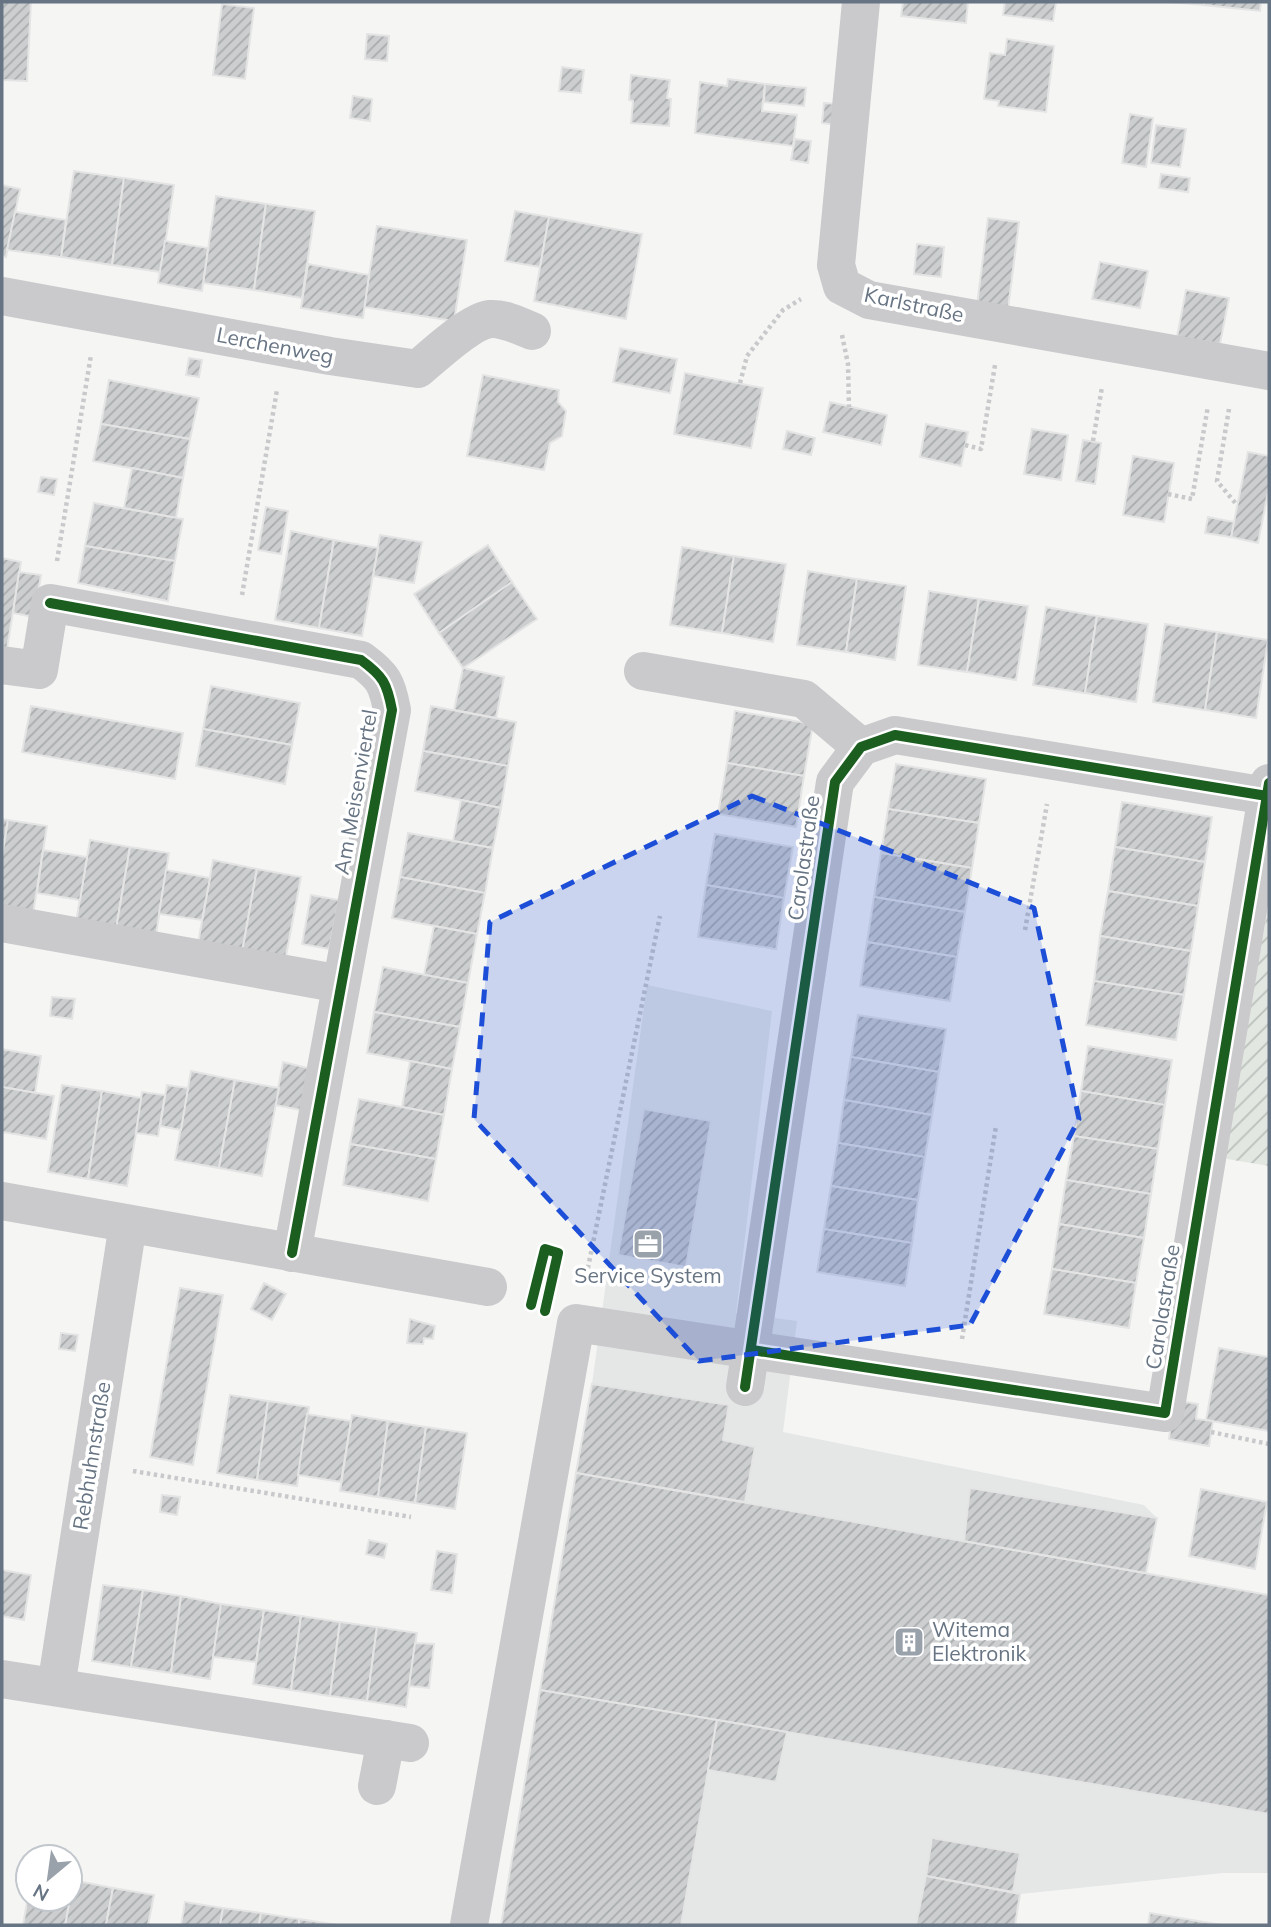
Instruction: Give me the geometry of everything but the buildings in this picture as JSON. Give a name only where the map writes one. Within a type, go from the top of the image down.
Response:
[{"type":"street","name":"Karlstraße","points":[[861,2],[836,265],[831,289],[869,300],[1240,366]]},
{"type":"street","name":"Lerchenweg","points":[[2,296],[330,356],[418,369],[455,337],[489,319],[512,323],[532,331]]},
{"type":"street","name":"Am Meisenviertel","points":[[50,603],[361,660],[380,674],[388,690],[392,710],[292,1253]]},
{"type":"street","points":[[2,665],[39,670],[50,603]]},
{"type":"street","points":[[643,671],[804,699],[861,747]]},
{"type":"street","name":"Carolastraße","points":[[745,1387],[835,782],[861,747],[895,736],[1268,790],[1165,1413],[752,1350]]},
{"type":"street","points":[[2,923],[341,984]]},
{"type":"street","points":[[2,1201],[488,1287]]},
{"type":"street","name":"Rebhuhnstraße","points":[[56,1687],[128,1224]]},
{"type":"street","points":[[469,1925],[576,1324],[752,1350]]},
{"type":"street","points":[[2,1679],[398,1741],[377,1786]]},
{"type":"path","points":[[740,383],[747,356],[783,310],[831,289],[848,363],[849,407]]},
{"type":"path","points":[[50,603],[98,313]]},
{"type":"path","points":[[965,445],[981,449],[1003,323]]},
{"type":"path","points":[[1093,441],[1111,342]]},
{"type":"path","points":[[234,638],[285,347]]},
{"type":"path","points":[[1168,494],[1192,499],[1240,366]]},
{"type":"path","points":[[1237,505],[1217,481],[1240,366]]},
{"type":"path","points":[[1025,930],[1054,761]]},
{"type":"path","points":[[576,1324],[660,916]]},
{"type":"path","points":[[956,1382],[996,1126]]},
{"type":"path","points":[[534,1294],[544,1249],[558,1253],[550,1287]]},
{"type":"path","points":[[1211,1433],[1269,1444]]},
{"type":"path","points":[[91,1464],[411,1517]]},
{"type":"highlighted area","points":[[752,796],[1034,908],[1079,1119],[970,1325],[699,1361],[474,1119],[490,922]]},
{"type":"shaded area","points":[[1269,903],[1269,1166],[1221,1158]]},
{"type":"shaded area","points":[[647,985],[772,1011],[736,1313],[797,1321],[783,1432],[1144,1505],[1157,1518],[1146,1573],[1269,1595],[1269,1873],[1223,1873],[1021,1894],[1015,1925],[501,1925],[592,1384]]},
{"type":"cycle path","points":[[50,603],[361,660],[379,676],[386,687],[392,710],[292,1253]]},
{"type":"cycle path","points":[[745,1387],[835,782],[861,747],[895,735],[1267,796]]},
{"type":"cycle path","points":[[752,1350],[1165,1413],[1269,783]]},
{"type":"cycle path","points":[[531,1305],[545,1249],[558,1253],[545,1311]]},
{"type":"place","name":"Service System","points":[[648,1244]]},
{"type":"place","name":"Witema Elektronik","points":[[909,1642]]}]
